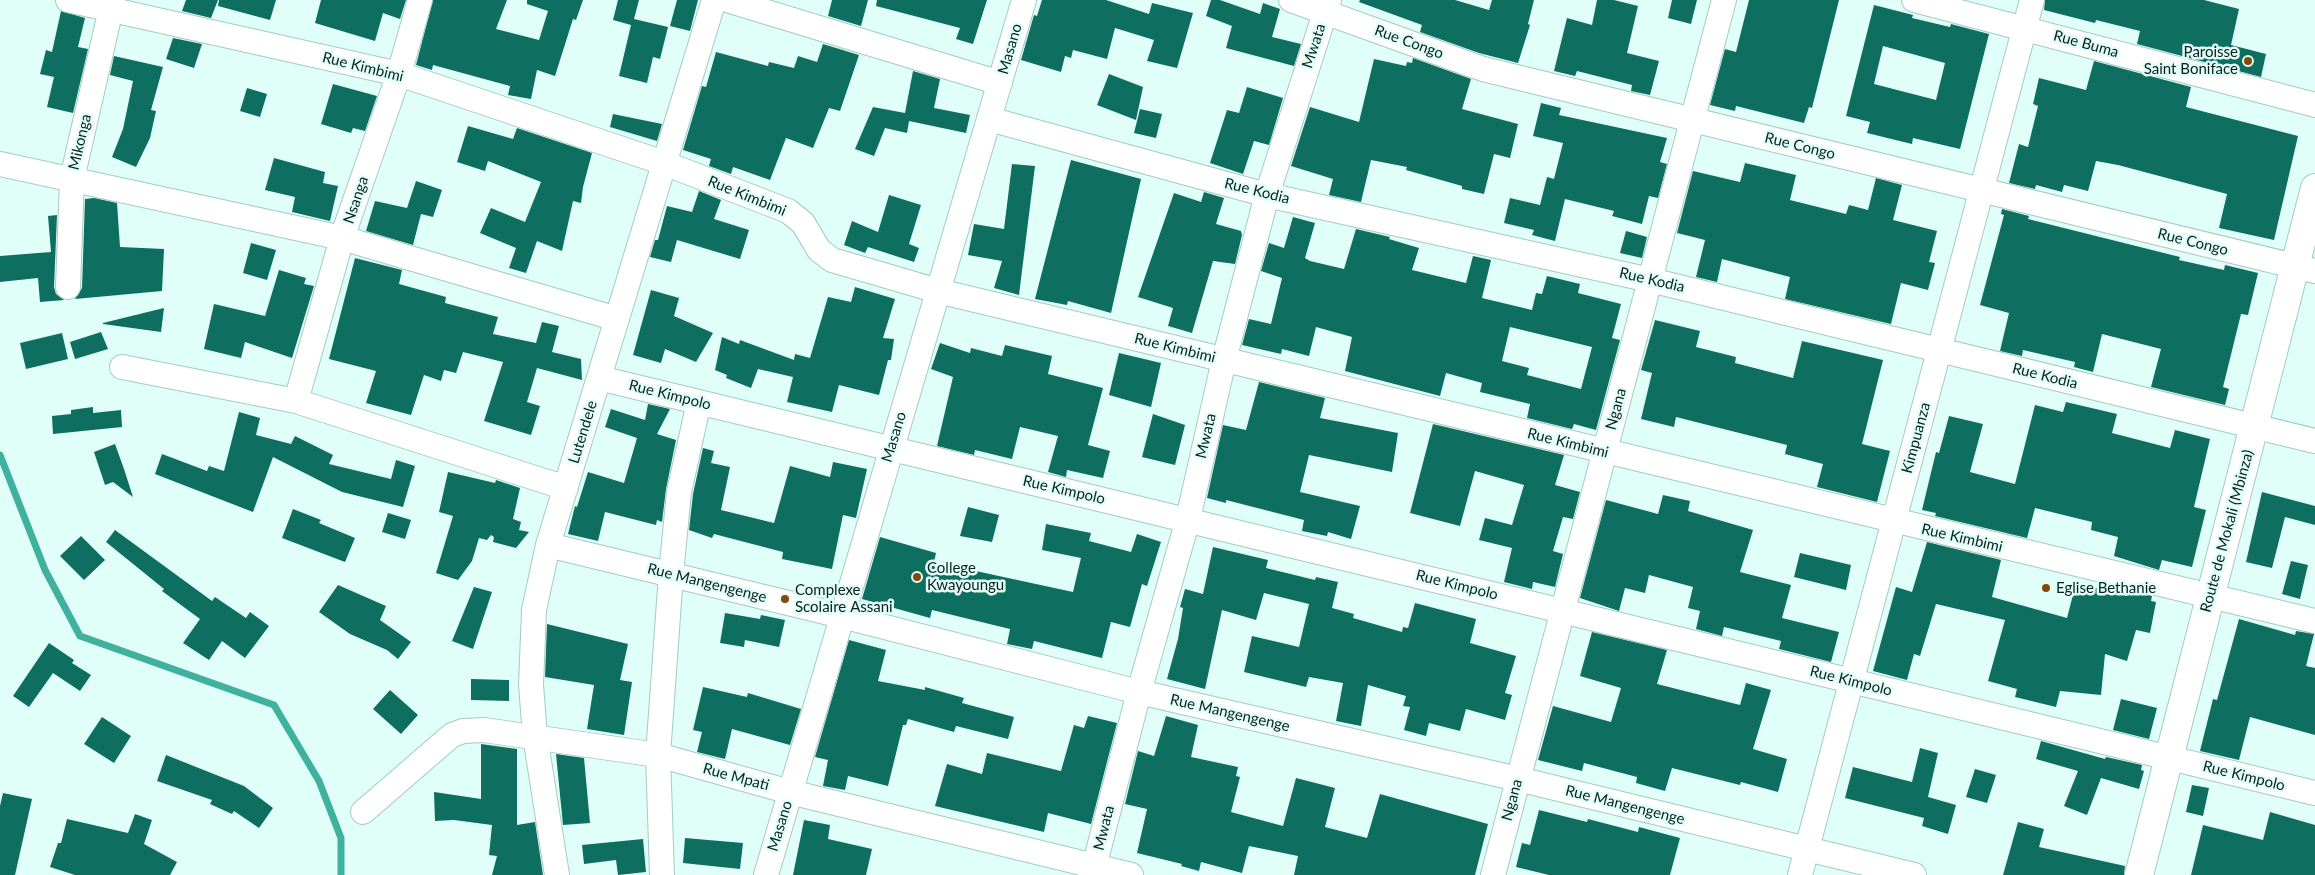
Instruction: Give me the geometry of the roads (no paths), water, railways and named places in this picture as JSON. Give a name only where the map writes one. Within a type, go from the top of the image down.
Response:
[{"type":"street","name":"Rue Kimbimi","points":[[68,0],[112,4],[399,74],[664,163],[788,212],[803,223],[819,250],[832,260],[938,291],[1894,522],[2315,621]]},
{"type":"street","name":"Nsanga","points":[[296,401],[342,238],[399,74],[420,0]]},
{"type":"street","name":"Lutendele","points":[[557,875],[535,736],[531,685],[534,610],[548,545],[714,0]]},
{"type":"street","points":[[727,0],[1000,83]]},
{"type":"street","name":"Masano","points":[[766,875],[1024,0]]},
{"type":"street","name":"Rue Congo","points":[[1291,0],[1327,6],[1482,69],[2305,269]]},
{"type":"street","name":"Ngana","points":[[1493,875],[1724,0]]},
{"type":"street","name":"Rue Buma","points":[[1914,0],[2315,105]]},
{"type":"street","name":"Kimpuanza","points":[[1800,875],[2032,0]]},
{"type":"street","name":"Mikonga","points":[[68,287],[72,179],[112,4]]},
{"type":"street","name":"Mwata","points":[[1094,870],[1139,692],[1188,520],[1224,360],[1267,195],[1327,6]]},
{"type":"street","name":"Rue Kodia","points":[[989,119],[1267,195],[1650,280],[2315,441]]},
{"type":"street","points":[[0,164],[342,238],[617,319]]},
{"type":"street","name":"Route de Mokali (Mbinza)","points":[[2139,875],[2254,426],[2305,269],[2315,188]]},
{"type":"street","points":[[122,367],[296,401],[566,488]]},
{"type":"street","name":"Rue Kimpolo","points":[[599,378],[2315,793]]},
{"type":"street","points":[[662,875],[658,755],[671,574],[679,492],[699,402]]},
{"type":"street","name":"Rue Mangengenge","points":[[548,545],[842,616],[1139,692],[1518,779],[1914,875]]},
{"type":"street","name":"Rue Mpati","points":[[363,812],[452,735],[463,731],[484,730],[658,755],[790,792],[1094,870],[1131,875]]},
{"type":"waterway","points":[[0,455],[45,570],[80,636],[274,705],[319,781],[341,838],[341,875]]},
{"type":"place","name":"Paroisse Saint Boniface","points":[[2248,61]]},
{"type":"place","name":"College Kwayoungu","points":[[917,577]]},
{"type":"place","name":"Eglise Bethanie","points":[[2046,588]]},
{"type":"place","name":"Complexe Scolaire Assani","points":[[785,599]]}]
